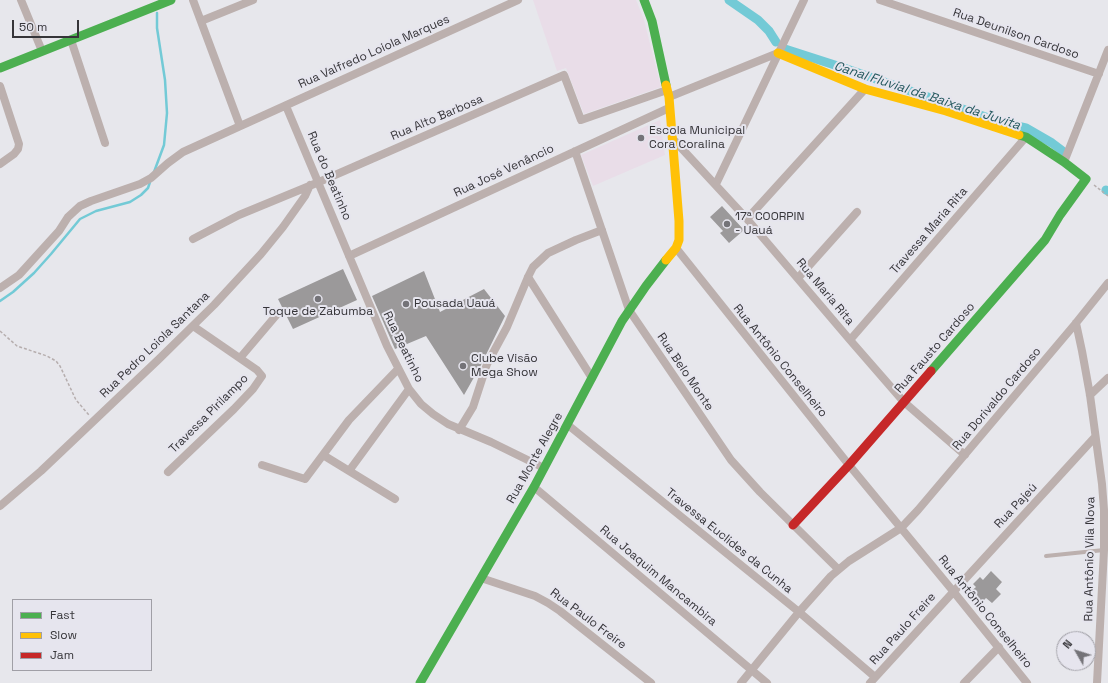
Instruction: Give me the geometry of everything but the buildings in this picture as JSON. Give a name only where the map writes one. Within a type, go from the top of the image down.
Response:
[{"type":"street","points":[[21,0],[42,51]]},
{"type":"street","points":[[0,68],[171,0]]},
{"type":"street","points":[[193,0],[240,126]]},
{"type":"street","points":[[201,22],[242,2],[253,0]]},
{"type":"street","name":"Rua Valfredo Loiola Marques","points":[[0,288],[19,275],[28,266],[59,231],[68,217],[80,206],[90,201],[140,184],[150,179],[183,152],[518,0]]},
{"type":"street","points":[[644,0],[652,21],[668,94],[679,221],[679,240],[676,248]]},
{"type":"street","points":[[716,184],[804,0]]},
{"type":"street","name":"Rua Deunilson Cardoso","points":[[880,0],[1099,74]]},
{"type":"street","points":[[71,40],[105,142]]},
{"type":"street","points":[[1064,162],[1108,50]]},
{"type":"street","points":[[668,94],[778,53],[865,88],[1026,137],[1064,162],[1086,179]]},
{"type":"street","name":"Rua Alto Barbosa","points":[[193,239],[239,215],[310,186],[564,75],[581,120],[668,94]]},
{"type":"street","points":[[0,86],[19,144],[18,149],[14,154],[0,164]]},
{"type":"street","points":[[747,218],[865,88]]},
{"type":"street","name":"Rua do Beatinho","points":[[286,106],[349,256]]},
{"type":"street","name":"Rua José Venâncio","points":[[349,256],[491,191],[575,150],[669,108]]},
{"type":"street","name":"Travessa Maria Rita","points":[[850,340],[1026,137]]},
{"type":"street","name":"Rua Maria Rita","points":[[672,138],[747,218],[904,402],[965,455]]},
{"type":"street","name":"Rua Belo Monte","points":[[575,150],[629,310],[731,460],[746,478],[838,569]]},
{"type":"street","name":"Rua Fausto Cardoso","points":[[793,524],[849,465],[1044,240],[1086,179]]},
{"type":"street","name":"Rua Pedro Loiola Santana","points":[[0,506],[41,471],[193,326],[261,254],[298,208],[310,186]]},
{"type":"street","points":[[798,278],[857,212]]},
{"type":"street","points":[[544,468],[491,442],[459,430],[473,407],[487,364],[512,315],[533,267],[548,253],[602,230]]},
{"type":"street","name":"Rua Monte Alegre","points":[[420,683],[534,487],[568,425],[614,335],[629,310],[676,248]]},
{"type":"street","name":"Rua Antônio Conselheiro","points":[[676,248],[694,273],[849,465],[954,591],[1027,683]]},
{"type":"street","name":"Rua Beatinho","points":[[349,256],[398,369],[409,389],[421,404],[433,414],[459,430]]},
{"type":"street","points":[[528,277],[592,378]]},
{"type":"street","name":"Rua Dorivaldo Cardoso","points":[[741,683],[799,612],[838,569],[901,528],[918,510],[1108,283]]},
{"type":"street","name":"Travessa Pirilampo","points":[[240,358],[279,312]]},
{"type":"street","name":"Rua Antônio Vila Nova","points":[[1076,323],[1090,395],[1104,510],[1104,550],[1097,683]]},
{"type":"street","name":"Travessa Pirilampo","points":[[168,472],[234,409],[262,378],[261,374],[240,358],[193,326]]},
{"type":"street","points":[[262,465],[305,479],[350,420],[398,369]]},
{"type":"street","points":[[1090,395],[1108,378]]},
{"type":"street","points":[[349,471],[409,389]]},
{"type":"street","name":"Travessa Euclides da Cunha","points":[[568,425],[799,612],[873,680]]},
{"type":"street","name":"Rua Pajeú","points":[[954,591],[1095,437]]},
{"type":"street","points":[[323,455],[395,499]]},
{"type":"street","name":"Rua Joaquim Mancambira","points":[[534,487],[767,683]]},
{"type":"street","name":"Rua Paulo Freire","points":[[481,578],[535,596],[548,603],[651,683]]},
{"type":"street","name":"Rua Paulo Freire","points":[[873,680],[954,591]]},
{"type":"street","points":[[964,683],[999,647]]},
{"type":"lane","points":[[1046,556],[1104,550]]},
{"type":"path","points":[[1086,179],[1108,196]]},
{"type":"path","points":[[0,331],[17,346],[47,356],[56,361],[60,366],[76,400],[94,420]]},
{"type":"shaded area","points":[[533,0],[636,0],[644,20],[661,87],[584,114],[566,68],[557,71]]},
{"type":"shaded area","name":"Escola Municipal Cora Coralina","points":[[660,120],[665,155],[593,186],[581,155]]},
{"type":"waterway","name":"Canal Fluvial da Baixa da Juvita","points":[[729,0],[758,20],[769,31],[776,42]]},
{"type":"waterway","points":[[154,172],[164,145],[167,113],[165,80],[157,28],[157,13]]},
{"type":"waterway","name":"Canal Fluvial da Baixa da Juvita","points":[[785,49],[1003,123],[1026,128],[1052,143],[1064,152]]},
{"type":"waterway","points":[[0,301],[13,292],[34,273],[80,219],[96,211],[130,202],[141,195],[148,188],[150,182]]},
{"type":"traffic: fast","points":[[0,68],[171,0]]},
{"type":"traffic: fast","points":[[644,0],[652,21],[666,85]]},
{"type":"traffic: fast","points":[[931,371],[1045,240],[1060,215],[1086,179],[1064,162],[1026,137],[1019,135]]},
{"type":"traffic: fast","points":[[420,683],[534,487],[622,321],[666,260]]},
{"type":"traffic: slow","points":[[778,53],[865,89],[946,111],[1019,135]]},
{"type":"traffic: slow","points":[[666,85],[669,97],[679,221],[679,240],[676,248],[666,260]]},
{"type":"traffic: jam","points":[[793,525],[849,465],[931,371]]},
{"type":"place","name":"Escola Municipal Cora Coralina","points":[[641,138]]},
{"type":"place","name":"17ª COORPIN - Uauá","points":[[727,224]]},
{"type":"place","name":"Toque de Zabumba","points":[[318,299]]},
{"type":"place","name":"Pousada Uauá","points":[[406,304]]},
{"type":"place","name":"Clube Visão Mega Show","points":[[463,366]]}]
